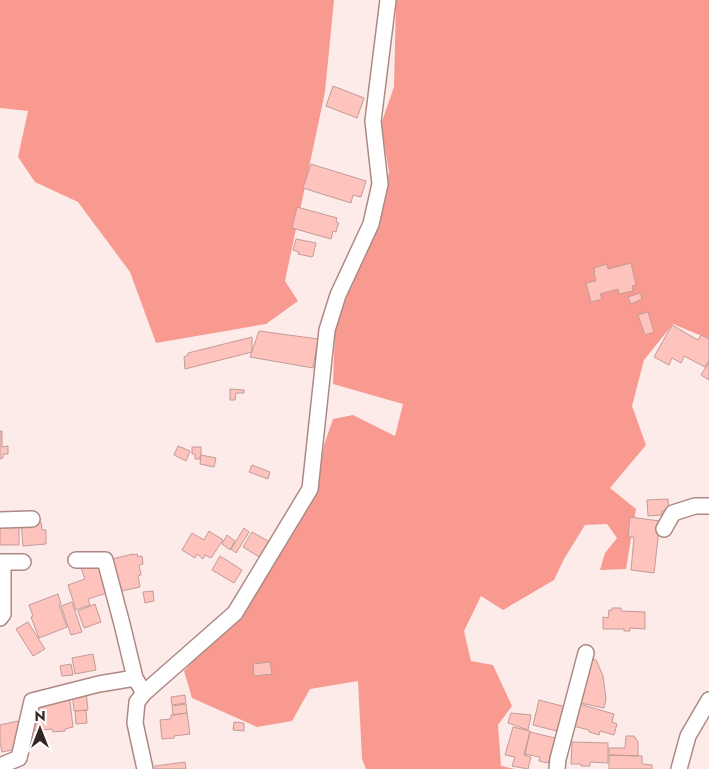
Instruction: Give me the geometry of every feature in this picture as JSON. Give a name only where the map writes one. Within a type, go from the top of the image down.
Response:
[{"type":"street","points":[[145,769],[135,723],[137,702],[144,693],[235,612],[310,489],[327,330],[338,295],[371,224],[380,184],[374,121],[388,0]]},
{"type":"street","points":[[664,529],[673,513],[695,506],[709,506]]},
{"type":"street","points":[[0,520],[32,519]]},
{"type":"street","points":[[76,560],[105,560],[135,678],[144,693]]},
{"type":"street","points":[[0,618],[4,614],[2,562],[23,562]]},
{"type":"street","points":[[557,769],[586,653]]},
{"type":"street","points":[[0,766],[19,758],[32,701],[99,684],[135,678]]},
{"type":"street","points":[[678,769],[688,736],[709,700]]},
{"type":"shaded area","points":[[0,0],[334,0],[325,92],[285,281],[298,301],[266,324],[156,343],[130,272],[78,202],[35,182],[18,157],[28,111],[0,108]]},
{"type":"shaded area","points":[[396,0],[709,0],[709,339],[673,324],[644,360],[632,406],[646,445],[610,488],[636,509],[626,569],[600,570],[605,553],[617,538],[607,524],[585,525],[564,559],[554,580],[503,610],[481,596],[464,631],[471,661],[493,665],[512,706],[498,725],[501,766],[516,769],[366,769],[362,759],[358,681],[310,689],[292,721],[257,727],[192,698],[184,671],[242,609],[289,533],[316,495],[324,445],[333,419],[353,415],[395,436],[403,404],[333,384],[335,328],[348,276],[378,218],[389,172],[381,124],[394,87]]},
{"type":"building","points":[[333,86],[364,98],[357,118],[326,106]]},
{"type":"building","points":[[311,164],[366,181],[361,197],[353,195],[351,203],[303,188]]},
{"type":"building","points":[[297,207],[337,218],[336,222],[339,223],[336,232],[333,231],[331,239],[292,228]]},
{"type":"building","points":[[296,239],[316,243],[312,257],[298,254],[299,252],[293,250]]},
{"type":"building","points":[[631,263],[636,285],[632,286],[633,291],[619,294],[618,289],[600,294],[602,299],[591,302],[586,283],[596,281],[594,268],[607,264],[608,269]]},
{"type":"building","points":[[640,293],[642,299],[631,304],[628,297]]},
{"type":"building","points":[[648,312],[654,332],[645,335],[638,315]]},
{"type":"building","points":[[672,325],[698,340],[701,335],[709,339],[709,360],[705,367],[684,356],[681,363],[672,358],[669,365],[654,357]]},
{"type":"building","points":[[259,331],[318,339],[313,368],[250,357]]},
{"type":"building","points":[[252,337],[252,352],[185,369],[184,357],[188,353]]},
{"type":"building","points":[[709,362],[709,380],[701,375]]},
{"type":"building","points":[[230,389],[244,390],[244,393],[236,393],[235,400],[230,400]]},
{"type":"building","points":[[0,431],[2,431],[2,447],[8,446],[8,454],[3,454],[3,458],[0,459]]},
{"type":"building","points":[[178,446],[190,451],[186,461],[174,455]]},
{"type":"building","points":[[192,447],[201,447],[200,459],[195,459],[195,454],[192,454]]},
{"type":"building","points":[[201,455],[216,458],[214,467],[200,464]]},
{"type":"building","points":[[252,465],[270,472],[268,479],[249,472]]},
{"type":"building","points":[[668,499],[669,511],[662,511],[662,515],[648,516],[647,500]]},
{"type":"building","points":[[630,517],[660,521],[654,573],[631,570],[634,537],[628,537]]},
{"type":"building","points":[[39,520],[42,530],[46,530],[46,544],[23,546],[21,521]]},
{"type":"building","points":[[19,523],[19,545],[0,545],[0,524]]},
{"type":"building","points":[[244,528],[249,532],[236,553],[231,549]]},
{"type":"building","points":[[209,531],[223,540],[211,558],[205,555],[203,559],[197,554],[195,558],[182,550],[192,533],[204,540]]},
{"type":"building","points":[[252,532],[270,542],[261,558],[243,547]]},
{"type":"building","points":[[227,535],[235,541],[230,550],[222,544]]},
{"type":"building","points":[[137,554],[138,557],[142,556],[143,564],[139,565],[141,575],[138,576],[140,587],[117,592],[112,559]]},
{"type":"building","points":[[220,556],[242,570],[234,583],[212,570]]},
{"type":"building","points":[[100,561],[110,592],[88,599],[90,605],[76,610],[68,585],[85,579],[81,568]]},
{"type":"building","points":[[153,591],[154,601],[145,603],[143,592]]},
{"type":"building","points":[[58,594],[61,604],[59,605],[67,627],[39,638],[31,617],[33,616],[29,605]]},
{"type":"building","points":[[72,602],[82,632],[71,635],[61,606]]},
{"type":"building","points":[[95,604],[101,622],[84,628],[78,611]]},
{"type":"building","points":[[612,608],[621,608],[621,611],[645,612],[645,629],[630,628],[630,631],[624,631],[624,629],[603,629],[603,617],[608,618],[609,610],[612,610]]},
{"type":"building","points":[[28,622],[45,649],[33,656],[16,629]]},
{"type":"building","points":[[93,654],[96,670],[75,674],[72,658]]},
{"type":"building","points":[[589,658],[596,660],[603,676],[606,699],[604,708],[580,703]]},
{"type":"building","points":[[270,662],[272,674],[254,676],[253,664]]},
{"type":"building","points":[[71,664],[73,675],[62,676],[60,666]]},
{"type":"building","points":[[86,691],[88,710],[74,711],[72,692]]},
{"type":"building","points":[[69,693],[73,727],[65,729],[65,731],[53,732],[52,729],[35,731],[34,723],[37,722],[34,705]]},
{"type":"building","points":[[185,695],[186,703],[172,705],[171,697]]},
{"type":"building","points":[[539,700],[566,707],[562,724],[559,723],[557,731],[533,725]]},
{"type":"building","points":[[186,704],[187,713],[173,715],[172,706]]},
{"type":"building","points":[[579,704],[614,714],[612,722],[617,724],[614,735],[600,731],[599,735],[573,726]]},
{"type":"building","points":[[86,710],[87,723],[76,724],[75,711]]},
{"type":"building","points":[[187,713],[190,734],[162,739],[160,720],[171,719],[171,715]]},
{"type":"building","points":[[511,713],[531,715],[528,730],[508,723]]},
{"type":"building","points":[[18,721],[22,738],[15,739],[17,749],[2,752],[0,725]]},
{"type":"building","points":[[234,722],[244,723],[244,731],[233,730]]},
{"type":"building","points":[[513,727],[530,731],[524,755],[531,757],[528,769],[512,766],[515,757],[505,755]]},
{"type":"building","points":[[530,732],[559,739],[553,761],[549,760],[548,763],[539,761],[540,757],[525,754]]},
{"type":"building","points":[[626,736],[634,736],[638,742],[638,756],[609,755],[609,748],[625,748]]},
{"type":"building","points":[[572,742],[608,743],[608,763],[590,762],[590,766],[571,764]]},
{"type":"building","points":[[609,755],[642,756],[642,764],[652,765],[652,769],[609,769]]},
{"type":"building","points":[[185,762],[186,769],[155,769],[155,766]]}]
